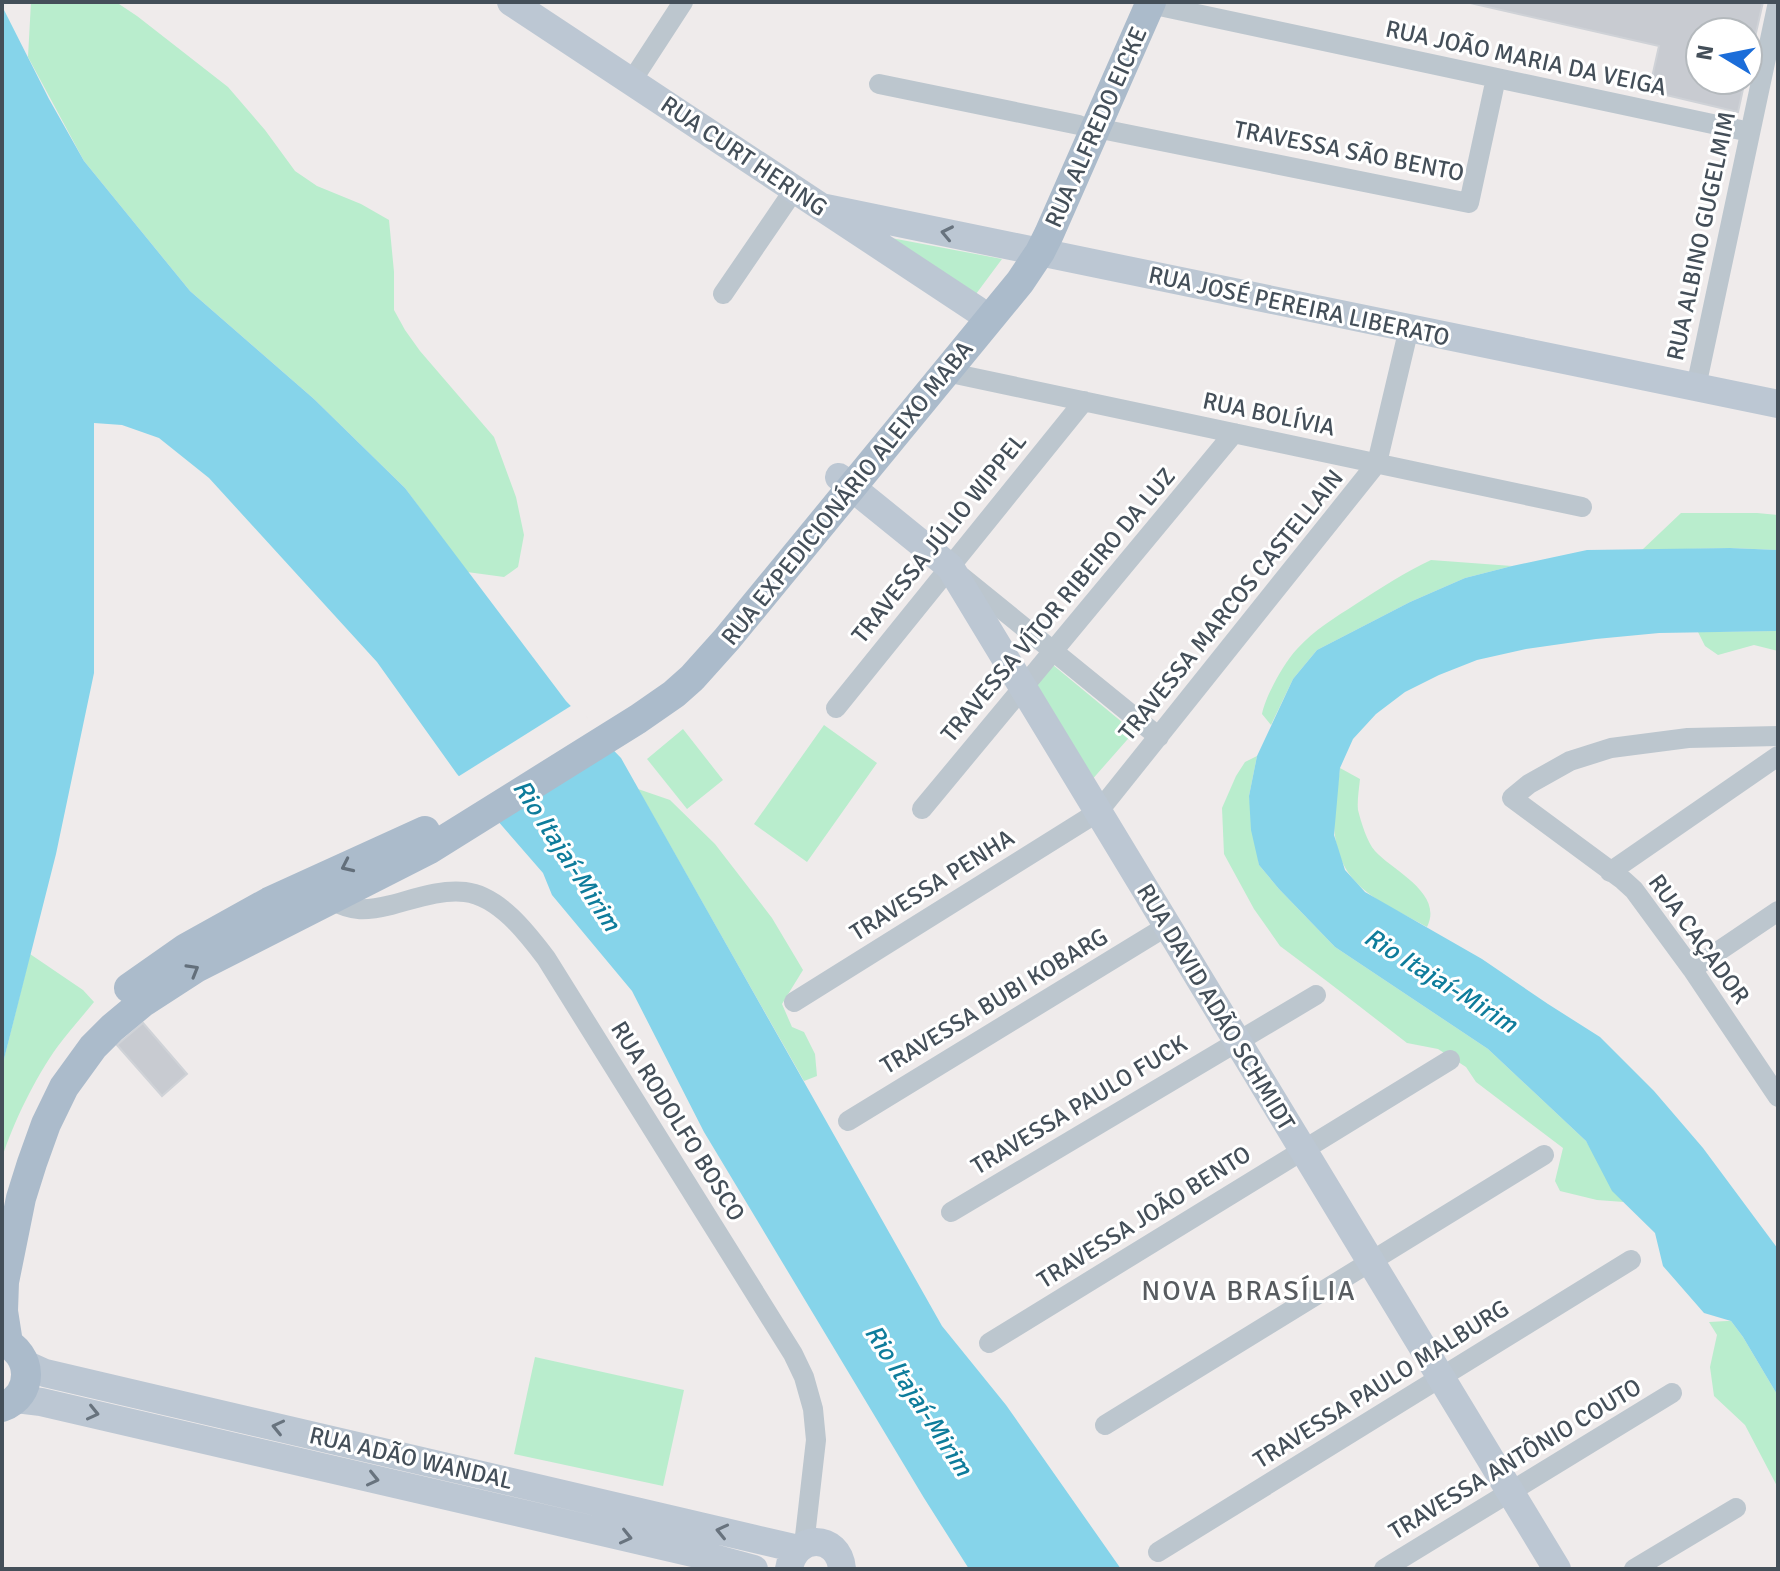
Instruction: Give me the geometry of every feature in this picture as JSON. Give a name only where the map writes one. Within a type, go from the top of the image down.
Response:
[{"type":"main road","name":"RUA CURT HERING","points":[[511,2],[977,310]]},
{"type":"main road","name":"RUA ALFREDO EICKE","points":[[1032,250],[1145,3]]},
{"type":"main road","name":"RUA JOSÉ PEREIRA LIBERATO","points":[[821,207],[1778,404]]},
{"type":"main road","name":"RUA EXPEDICIONÁRIO ALEIXO MABA","points":[[845,482],[977,310],[1032,250]]},
{"type":"main road","name":"RUA EXPEDICIONÁRIO ALEIXO MABA","points":[[423,842],[633,711],[711,631],[946,372],[1020,282],[1032,250]]},
{"type":"main road","name":"RUA DAVID ADÃO SCHMIDT","points":[[845,482],[950,567],[1557,1569]]},
{"type":"main road","points":[[2,1196],[29,1114],[58,1064],[100,1011],[155,969],[331,900],[423,842]]},
{"type":"main road","points":[[9,1403],[26,1383],[27,1373],[12,1349],[3,1311],[4,1282],[21,1198],[46,1124],[64,1087],[93,1047],[132,1011],[269,902],[369,855],[423,842]]},
{"type":"main road","name":"RUA ADÃO WANDAL","points":[[12,1349],[45,1373],[797,1554],[817,1542],[824,1543],[835,1550],[845,1567]]},
{"type":"main road","name":"RUA ADÃO WANDAL","points":[[9,1403],[41,1402],[754,1569]]},
{"type":"street","points":[[631,82],[683,2]]},
{"type":"street","name":"RUA ALBINO GUGELMIM","points":[[1696,387],[1778,2]]},
{"type":"street","name":"RUA JOÃO MARIA DA VEIGA","points":[[1145,3],[1750,132]]},
{"type":"street","name":"TRAVESSA SÃO BENTO","points":[[1088,126],[1469,203],[1496,78]]},
{"type":"street","points":[[879,84],[1088,126]]},
{"type":"street","points":[[723,294],[794,190]]},
{"type":"street","name":"TRAVESSA MARCOS CASTELLAIN","points":[[1098,812],[1377,463],[1409,328]]},
{"type":"street","name":"RUA BOLÍVIA","points":[[946,372],[1582,507]]},
{"type":"street","name":"TRAVESSA JÚLIO WIPPEL","points":[[836,708],[1084,401]]},
{"type":"street","name":"TRAVESSA VÍTOR RIBEIRO DA LUZ","points":[[922,809],[1234,433]]},
{"type":"street","points":[[950,567],[1159,737]]},
{"type":"street","name":"RUA CAÇADOR","points":[[1778,736],[1688,738],[1611,748],[1570,761],[1529,784],[1512,798],[1634,890],[1770,1070],[1778,1097]]},
{"type":"street","points":[[1610,872],[1778,756]]},
{"type":"street","name":"TRAVESSA PENHA","points":[[794,1002],[1098,812]]},
{"type":"street","name":"RUA RODOLFO BOSCO","points":[[331,900],[346,908],[368,911],[441,893],[465,892],[485,898],[505,913],[546,958],[793,1354],[804,1377],[813,1409],[816,1440],[797,1554]]},
{"type":"street","points":[[1692,969],[1778,911]]},
{"type":"street","name":"TRAVESSA BUBI KOBARG","points":[[848,1121],[1167,926]]},
{"type":"street","name":"TRAVESSA PAULO FUCK","points":[[951,1212],[1316,995]]},
{"type":"street","name":"TRAVESSA JOÃO BENTO","points":[[989,1343],[1450,1060]]},
{"type":"street","points":[[1105,1425],[1544,1155]]},
{"type":"street","name":"TRAVESSA PAULO MALBURG","points":[[1158,1552],[1631,1260]]},
{"type":"street","name":"TRAVESSA ANTÔNIO COUTO","points":[[1384,1569],[1672,1393]]},
{"type":"street","points":[[1634,1569],[1736,1508]]},
{"type":"green space","points":[[31,2],[116,2],[228,87],[295,171],[317,186],[361,204],[389,220],[394,310],[420,351],[494,437],[516,497],[524,535],[518,567],[504,577],[467,572],[405,488],[314,399],[190,291],[84,161],[28,57]]},
{"type":"green space","points":[[886,237],[1002,259],[976,294]]},
{"type":"green space","points":[[1681,513],[1778,515],[1778,550],[1642,550]]},
{"type":"green space","points":[[1431,560],[1512,566],[1465,578],[1410,602],[1317,650],[1293,679],[1271,725],[1262,714],[1267,698],[1287,662],[1304,642],[1348,609]]},
{"type":"green space","points":[[1778,631],[1778,651],[1754,645],[1718,655],[1705,646],[1698,632]]},
{"type":"green space","points":[[1053,665],[1134,732],[1090,782],[1032,690]]},
{"type":"green space","points":[[824,725],[877,763],[807,862],[754,824]]},
{"type":"green space","points":[[683,729],[723,780],[687,809],[647,759]]},
{"type":"green space","points":[[1257,756],[1249,796],[1259,865],[1335,947],[1488,1049],[1586,1141],[1624,1202],[1597,1200],[1560,1191],[1555,1181],[1563,1148],[1476,1082],[1466,1067],[1438,1049],[1407,1043],[1280,946],[1254,909],[1224,854],[1222,808],[1245,762]]},
{"type":"green space","points":[[1340,768],[1360,779],[1358,810],[1372,847],[1423,893],[1429,904],[1427,927],[1368,893],[1346,870],[1334,829]]},
{"type":"green space","points":[[638,789],[670,800],[715,844],[772,918],[803,970],[782,1004],[792,1027],[804,1032],[815,1054],[817,1076],[804,1081]]},
{"type":"green space","points":[[30,954],[83,990],[94,1002],[62,1040],[42,1071],[19,1115],[2,1158],[2,1067]]},
{"type":"green space","points":[[1731,1321],[1778,1396],[1778,1488],[1745,1425],[1714,1396],[1710,1367],[1717,1335],[1709,1322]]},
{"type":"green space","points":[[535,1357],[684,1390],[663,1486],[514,1454]]},
{"type":"water","name":"Rio Itajaí-Mirim","points":[[2,6],[84,161],[190,291],[314,399],[405,488],[566,701],[621,758],[942,1326],[1006,1405],[1121,1569],[969,1569],[704,1132],[632,991],[552,895],[543,873],[457,774],[377,662],[209,478],[159,438],[122,425],[94,423],[94,673],[56,854],[2,1067]]},
{"type":"water","name":"Rio Itajaí-Mirim","points":[[1587,550],[1778,550],[1778,631],[1659,633],[1596,639],[1477,660],[1439,675],[1405,692],[1376,714],[1353,739],[1340,768],[1334,835],[1345,870],[1365,892],[1482,959],[1600,1037],[1654,1091],[1703,1148],[1778,1249],[1778,1396],[1731,1321],[1704,1313],[1663,1266],[1655,1233],[1612,1191],[1586,1141],[1488,1049],[1335,947],[1279,889],[1259,865],[1251,830],[1249,796],[1257,756],[1293,679],[1317,650],[1410,602],[1465,578]]},
{"type":"pier","points":[[574,704],[616,747],[494,823],[456,778]]},
{"type":"building","points":[[1466,2],[1763,2],[1760,16],[1684,16],[1684,96],[1742,96],[1738,112],[1649,91],[1659,46]]},
{"type":"building","points":[[143,1023],[187,1074],[162,1096],[117,1045]]},
{"type":"district","name":"NOVA BRASÍLIA","points":[[1249,1290]]}]
